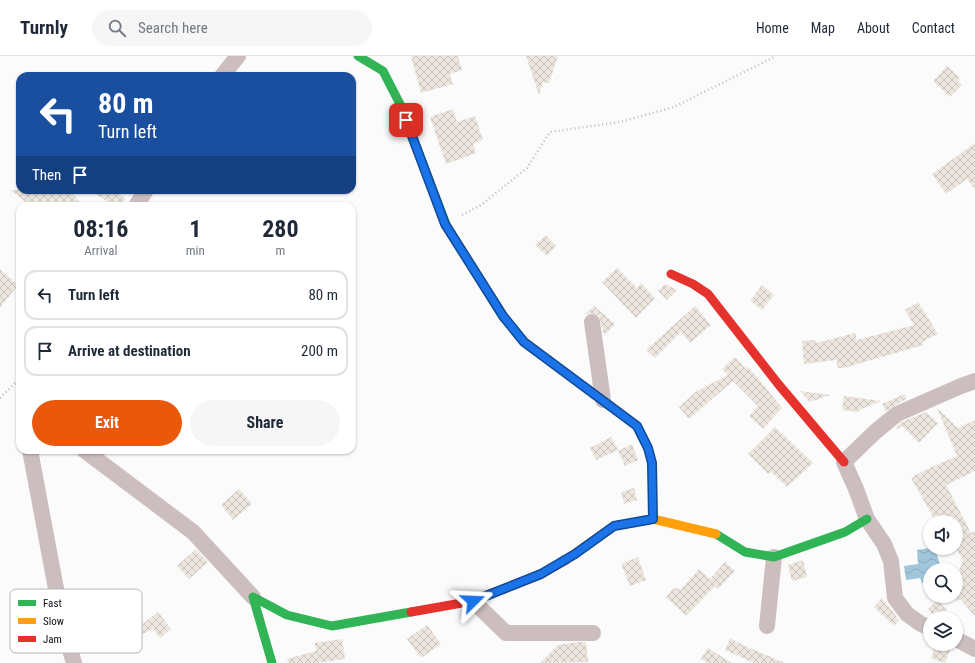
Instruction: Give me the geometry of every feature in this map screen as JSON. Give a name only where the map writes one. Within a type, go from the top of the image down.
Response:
[{"type":"street","points":[[225,72],[238,56]]},
{"type":"street","points":[[358,56],[383,71]]},
{"type":"street","points":[[374,56],[401,106],[445,224],[503,316],[524,342],[637,426],[648,448],[652,463],[653,519]]},
{"type":"street","points":[[671,274],[693,284],[708,294],[744,338],[779,386],[844,462],[867,519],[884,544],[891,561],[895,598],[907,614],[923,625]]},
{"type":"street","points":[[592,322],[603,400]]},
{"type":"street","points":[[844,462],[875,432],[898,414],[961,386],[975,382]]},
{"type":"street","points":[[31,454],[56,589]]},
{"type":"street","points":[[89,454],[193,532],[253,597],[287,615],[332,626],[473,601],[541,574],[575,554],[614,526],[653,519],[715,533],[745,552],[774,557],[845,532],[867,519]]},
{"type":"street","points":[[767,626],[774,557]]},
{"type":"street","points":[[253,597],[272,663]]},
{"type":"street","points":[[473,601],[506,633],[592,633]]},
{"type":"street","points":[[963,643],[975,649]]},
{"type":"street","points":[[71,653],[74,663]]},
{"type":"path","points":[[445,224],[481,205],[527,168],[550,132],[620,122],[674,107],[776,56]]},
{"type":"path","points":[[0,398],[16,382]]},
{"type":"water","points":[[923,549],[923,555],[937,555],[940,563],[923,563],[922,583],[920,578],[906,580],[904,566],[918,564],[917,550]]},
{"type":"building","points":[[411,56],[458,56],[462,70],[450,74],[453,84],[421,93]]},
{"type":"building","points":[[526,56],[558,56],[549,83],[543,82],[539,95]]},
{"type":"building","points":[[947,66],[960,78],[958,81],[962,85],[950,97],[933,81]]},
{"type":"building","points":[[453,109],[457,122],[475,116],[483,140],[473,144],[476,153],[446,164],[430,117]]},
{"type":"building","points":[[975,143],[975,190],[967,179],[946,194],[932,174]]},
{"type":"building","points":[[10,190],[16,190],[16,194],[73,194],[80,202],[26,202]]},
{"type":"building","points":[[96,194],[119,194],[126,199],[123,202],[108,202]]},
{"type":"building","points":[[546,235],[556,246],[547,256],[535,245]]},
{"type":"building","points":[[617,268],[637,288],[641,283],[655,298],[636,318],[602,282]]},
{"type":"building","points":[[0,269],[16,283],[16,288],[0,308]]},
{"type":"building","points":[[665,284],[677,290],[667,300],[658,291]]},
{"type":"building","points":[[762,285],[774,295],[762,310],[750,301]]},
{"type":"building","points":[[918,302],[938,334],[922,342],[923,345],[844,368],[838,368],[836,360],[804,364],[802,341],[816,340],[816,343],[855,333],[857,340],[914,325],[905,310]]},
{"type":"building","points":[[594,306],[615,324],[606,334],[603,332],[599,316],[591,313],[584,315]]},
{"type":"building","points":[[695,306],[711,325],[690,343],[681,332],[655,358],[646,350]]},
{"type":"building","points":[[735,357],[746,369],[748,367],[782,408],[763,429],[749,416],[758,406],[733,381],[689,419],[679,407],[697,391],[728,375],[722,369]]},
{"type":"building","points":[[800,391],[830,395],[810,402]]},
{"type":"building","points":[[905,394],[906,399],[886,411],[882,404]]},
{"type":"building","points":[[844,396],[881,401],[859,410],[859,412],[842,410]]},
{"type":"building","points":[[937,408],[958,428],[975,420],[975,471],[946,485],[962,515],[932,515],[911,478],[927,469],[957,456]]},
{"type":"building","points":[[926,412],[938,423],[919,443],[902,426],[897,430],[896,427],[902,422]]},
{"type":"building","points":[[775,427],[813,463],[787,487],[771,472],[768,474],[748,454]]},
{"type":"building","points":[[611,437],[618,450],[596,460],[590,448]]},
{"type":"building","points":[[632,444],[638,460],[625,466],[618,451]]},
{"type":"building","points":[[634,488],[637,500],[624,504],[621,492]]},
{"type":"building","points":[[239,489],[252,504],[233,520],[221,505]]},
{"type":"building","points":[[963,518],[971,533],[975,531],[975,616],[963,602],[963,561],[960,555],[963,555]]},
{"type":"building","points":[[196,549],[208,562],[189,579],[177,566]]},
{"type":"building","points":[[638,557],[646,580],[630,586],[621,564]]},
{"type":"building","points":[[803,560],[807,577],[792,581],[788,565]]},
{"type":"building","points":[[725,562],[735,571],[718,589],[715,586],[686,616],[666,597],[674,588],[681,589],[699,569],[710,579]]},
{"type":"building","points":[[882,598],[899,620],[894,626],[874,607]]},
{"type":"building","points":[[934,603],[940,603],[947,610],[930,611],[928,609]]},
{"type":"building","points":[[158,612],[171,629],[160,638],[153,629],[142,634],[142,625]]},
{"type":"building","points":[[427,625],[441,644],[421,658],[407,639]]},
{"type":"building","points":[[730,638],[785,663],[754,663],[725,650]]},
{"type":"building","points":[[342,639],[345,659],[316,663],[288,663],[287,659],[316,651],[315,643]]},
{"type":"building","points":[[586,642],[588,662],[540,663],[558,645]]},
{"type":"building","points":[[708,648],[732,663],[708,663],[701,659]]},
{"type":"building","points":[[934,651],[950,651],[945,663],[931,658]]},
{"type":"traffic: fast","points":[[358,56],[383,71],[401,106],[447,227]]},
{"type":"traffic: fast","points":[[716,534],[745,552],[774,557],[845,532],[867,519]]},
{"type":"traffic: fast","points":[[272,663],[253,597],[287,615],[332,626],[411,612]]},
{"type":"traffic: slow","points":[[447,227],[503,316],[524,342],[637,426],[648,448],[652,463],[653,519]]},
{"type":"traffic: slow","points":[[566,560],[614,526],[653,519],[716,534]]},
{"type":"traffic: jam","points":[[671,274],[693,284],[708,294],[779,385],[844,462]]},
{"type":"traffic: jam","points":[[411,612],[473,601],[541,574],[566,560]]},
{"type":"route","points":[[406,120],[445,224],[503,316],[524,342],[578,380],[637,426],[648,448],[652,463],[653,519],[614,526],[575,554],[541,574],[473,601]]}]
